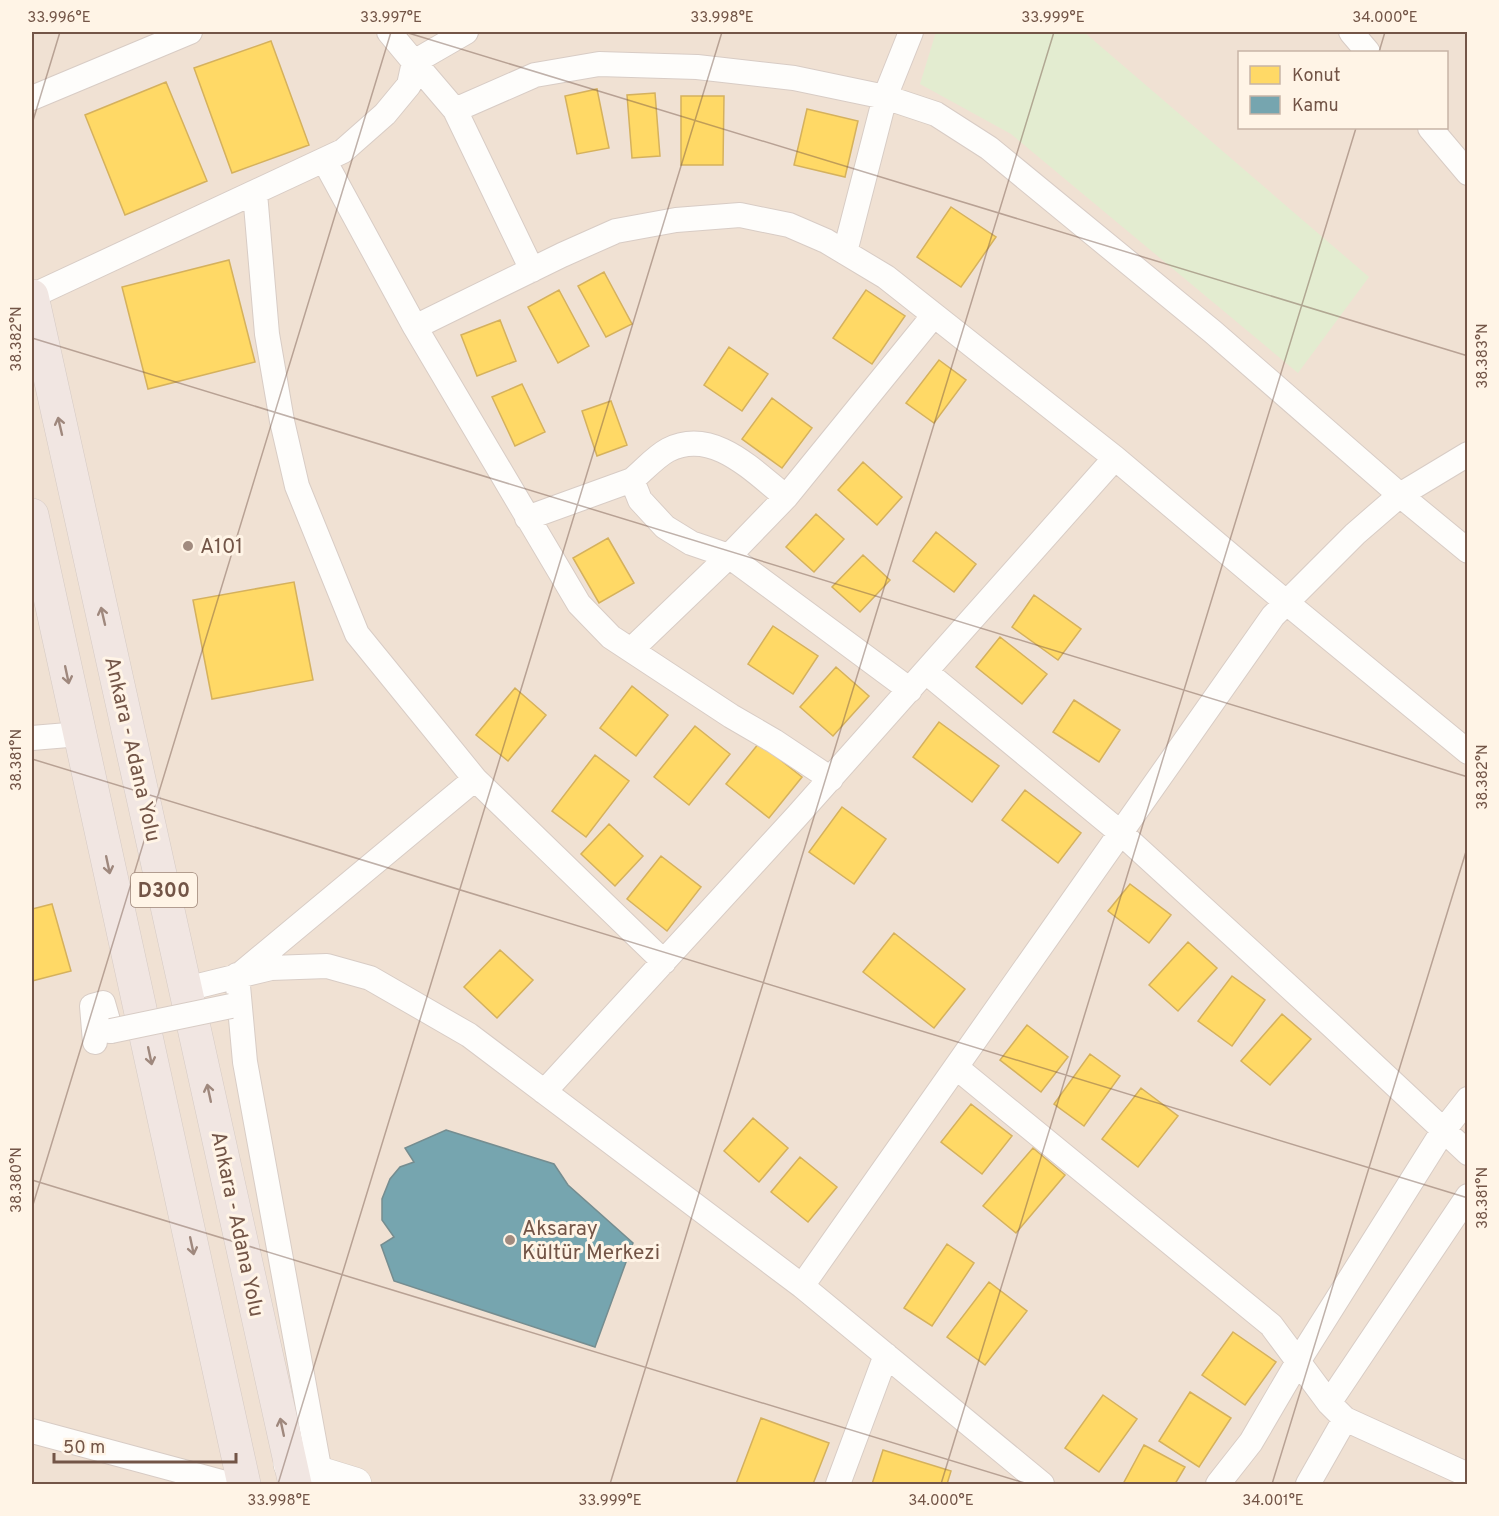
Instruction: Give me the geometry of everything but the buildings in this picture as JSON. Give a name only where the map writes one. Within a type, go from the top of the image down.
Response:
[{"type":"highway","name":"Ankara - Adana Yolu","points":[[32,296],[186,988],[307,1477]]},
{"type":"highway","name":"D300","points":[[32,515],[244,1485]]},
{"type":"main road","points":[[307,1477],[355,1485]]},
{"type":"street","points":[[32,98],[190,32]]},
{"type":"street","points":[[389,32],[455,110],[532,270]]},
{"type":"street","points":[[32,296],[343,151],[385,114],[409,85],[414,62],[466,32]]},
{"type":"street","points":[[891,32],[901,59]]},
{"type":"street","points":[[845,252],[885,97],[911,32]]},
{"type":"street","points":[[1351,32],[1367,51]]},
{"type":"street","points":[[455,110],[535,75],[599,64],[697,67],[794,78],[885,97],[936,114],[989,148],[1213,332],[1400,495],[1467,550]]},
{"type":"street","points":[[1431,129],[1467,173]]},
{"type":"street","points":[[324,160],[415,327],[579,604],[611,636],[631,650],[730,716],[774,741],[831,779]]},
{"type":"street","points":[[255,193],[267,334],[282,421],[297,486],[357,634],[475,779],[664,962]]},
{"type":"street","points":[[415,327],[616,231],[676,220],[740,215],[789,225],[826,241],[886,277],[1115,458],[1467,752]]},
{"type":"street","points":[[631,650],[729,556],[786,497],[934,315]]},
{"type":"street","points":[[528,518],[632,480],[666,451],[687,443],[706,444],[733,455],[786,497]]},
{"type":"street","points":[[802,1286],[1274,616],[1355,534],[1400,495],[1467,454]]},
{"type":"street","points":[[544,1092],[831,779],[1115,458]]},
{"type":"street","points":[[632,480],[640,500],[664,527],[691,543],[729,556],[910,690]]},
{"type":"street","points":[[926,672],[1122,834],[1467,1153]]},
{"type":"street","points":[[32,738],[80,734]]},
{"type":"street","points":[[239,974],[475,779]]},
{"type":"street","points":[[186,988],[271,968],[327,966],[370,978],[469,1035],[802,1286],[1042,1485]]},
{"type":"street","points":[[239,974],[245,1062],[307,1477]]},
{"type":"street","points":[[103,1036],[231,1006],[235,1059],[245,1062]]},
{"type":"street","points":[[957,1068],[1271,1325],[1337,1411],[1467,1475]]},
{"type":"street","points":[[1218,1485],[1251,1442],[1299,1360],[1443,1131],[1467,1099]]},
{"type":"street","points":[[1308,1485],[1337,1411],[1467,1196]]},
{"type":"street","points":[[838,1485],[886,1355]]},
{"type":"street","points":[[32,1431],[229,1485]]},
{"type":"shaded area","points":[[32,32],[1467,32],[1467,1484],[32,1484]]},
{"type":"green space","points":[[936,32],[1084,32],[1369,277],[1298,373],[1011,134],[920,84]]},
{"type":"place","name":"A101","points":[[188,546]]},
{"type":"place","name":"Aksaray Kültür Merkezi","points":[[510,1240]]}]
